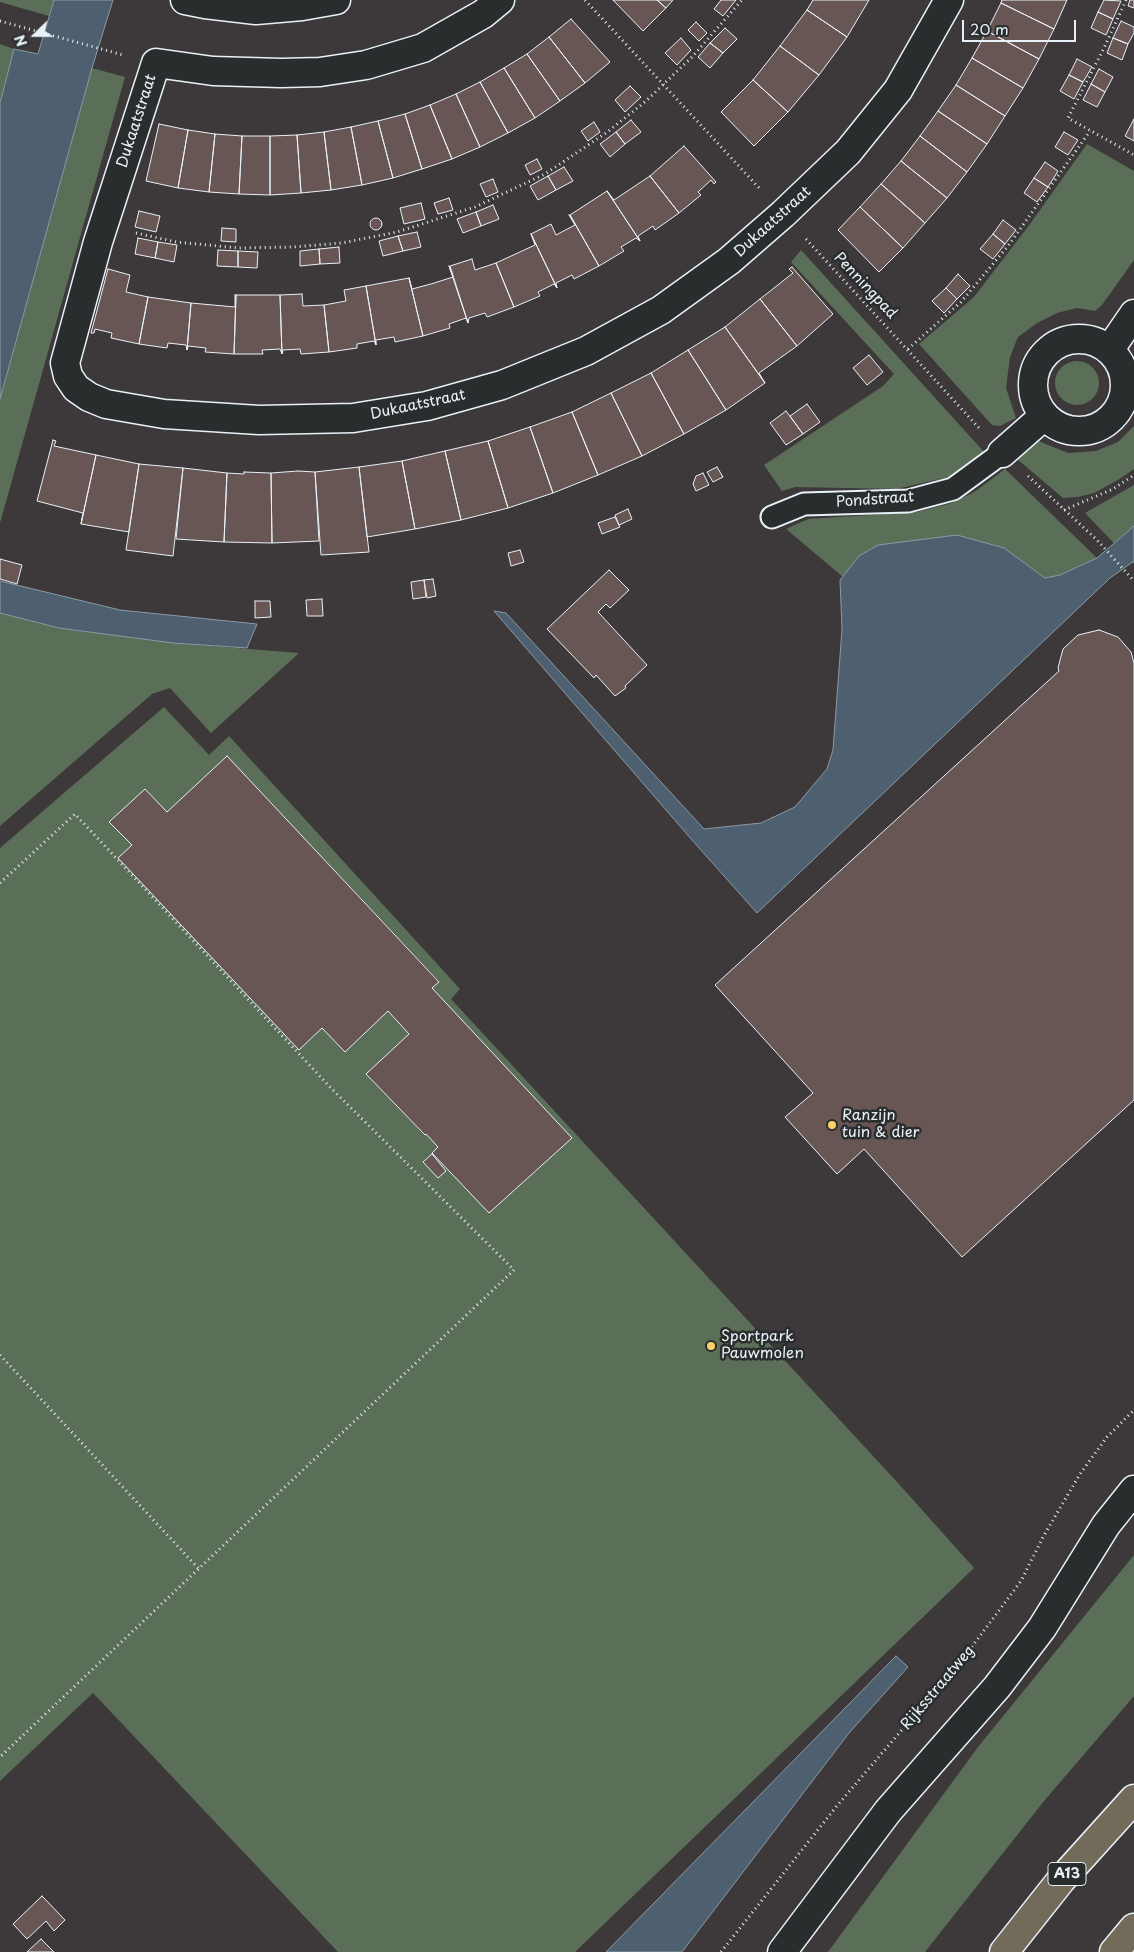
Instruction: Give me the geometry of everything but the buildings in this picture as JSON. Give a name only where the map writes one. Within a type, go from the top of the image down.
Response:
[{"type":"highway","name":"A13","points":[[1004,1952],[1061,1880],[1134,1799]]},
{"type":"highway","points":[[1114,1952],[1134,1928]]},
{"type":"street","points":[[185,0],[256,10],[302,6],[336,0]]},
{"type":"street","name":"Dukaatstraat","points":[[500,0],[483,14],[422,48],[366,65],[320,72],[281,72],[213,71],[156,63],[104,224],[65,363],[68,376],[76,388],[89,397],[115,405],[164,414],[259,420],[353,418],[427,406],[502,385],[586,351],[661,310],[729,261],[783,214],[848,152],[898,90],[949,0]]},
{"type":"street","points":[[1110,349],[1134,314]]},
{"type":"street","points":[[1084,338],[1098,342],[1110,349],[1120,362],[1126,378],[1124,396],[1118,411],[1106,423],[1090,430],[1074,431],[1057,426],[1044,416],[1037,404],[1033,391],[1033,376],[1037,363],[1046,352],[1057,343],[1070,339],[1084,338]]},
{"type":"street","name":"Pondstraat","points":[[1002,453],[1044,416]]},
{"type":"street","points":[[782,1952],[888,1811],[997,1687],[1037,1635],[1106,1525],[1134,1490]]},
{"type":"lane","name":"Pondstraat","points":[[772,517],[804,504],[908,501],[953,489],[1002,453]]},
{"type":"path","name":"Penningpad","points":[[585,0],[1002,453],[1096,540],[1134,581]]},
{"type":"path","points":[[104,224],[176,242],[240,248],[293,247],[342,243],[397,232],[474,207],[545,174],[606,133],[663,85],[692,57],[742,0]]},
{"type":"path","points":[[1126,0],[1068,118],[1134,155]]},
{"type":"path","points":[[0,21],[126,56]]},
{"type":"path","points":[[908,349],[961,302],[1008,246],[1090,131]]},
{"type":"path","points":[[1064,510],[1113,489],[1134,476]]},
{"type":"path","points":[[0,883],[75,814],[330,1087],[514,1270],[0,1757]]},
{"type":"path","points":[[0,1355],[199,1569]]},
{"type":"path","name":"Rijksstraatweg","points":[[721,1952],[836,1807],[965,1656],[1021,1581],[1043,1537],[1080,1474],[1107,1437],[1134,1410]]},
{"type":"green space","points":[[0,0],[54,0],[49,16],[0,2]]},
{"type":"green space","points":[[0,44],[14,49],[0,103]]},
{"type":"green space","points":[[92,68],[125,77],[0,523],[0,399]]},
{"type":"green space","points":[[1087,144],[1134,171],[1134,260],[1102,305],[1095,311],[1077,308],[1057,313],[1037,323],[1018,337],[1010,357],[1006,388],[1016,418],[1000,426],[992,425],[919,344],[974,297],[1030,224]]},
{"type":"green space","points":[[801,250],[985,453],[954,476],[896,489],[795,487],[782,491],[764,465],[883,386],[894,374],[791,262]]},
{"type":"green space","points":[[1077,361],[1089,365],[1095,371],[1099,383],[1095,395],[1089,401],[1077,405],[1065,401],[1059,395],[1055,383],[1059,371],[1065,365]]},
{"type":"green space","points":[[1134,426],[1134,469],[1094,493],[1063,498],[1017,459],[1025,448],[1036,440],[1068,453],[1096,451],[1118,442]]},
{"type":"green space","points":[[1005,469],[1097,558],[1060,575],[1045,578],[1004,548],[859,556],[843,577],[786,529],[808,519],[917,512],[952,503],[976,491]]},
{"type":"green space","points":[[1134,485],[1134,526],[1117,541],[1134,558],[1134,564],[1085,513]]},
{"type":"green space","points":[[0,613],[59,628],[173,643],[299,653],[211,733],[170,688],[152,694],[0,826]]},
{"type":"green space","points":[[164,707],[209,755],[229,736],[460,989],[451,999],[898,1483],[974,1568],[575,1952],[338,1952],[93,1693],[0,1781],[0,848]],"holes":[[[227,756],[439,981],[432,988],[572,1138],[489,1213],[433,1153],[438,1147],[426,1134],[424,1135],[366,1074],[409,1034],[388,1011],[345,1052],[322,1028],[299,1050],[119,858],[132,845],[110,822],[145,789],[167,812]]]},
{"type":"green space","points":[[1134,1555],[1134,1696],[1044,1801],[925,1952],[828,1952],[978,1747]]},
{"type":"water","points":[[54,0],[113,0],[92,68],[0,399],[0,103],[14,49],[38,54]]},
{"type":"water","points":[[1134,526],[1134,561],[1110,578],[757,913],[494,611],[506,613],[704,829],[761,823],[795,807],[827,769],[833,750],[842,629],[840,580],[859,556],[878,545],[957,535],[1004,548],[1045,578],[1060,575],[1097,558]]},
{"type":"water","points":[[0,581],[120,610],[257,624],[247,648],[173,643],[59,628],[0,613]]},
{"type":"water","points":[[896,1656],[908,1667],[849,1733],[682,1952],[606,1952]]},
{"type":"place","name":"Ranzijn tuin & dier","points":[[832,1125]]},
{"type":"place","name":"Sportpark Pauwmolen","points":[[711,1346]]}]
